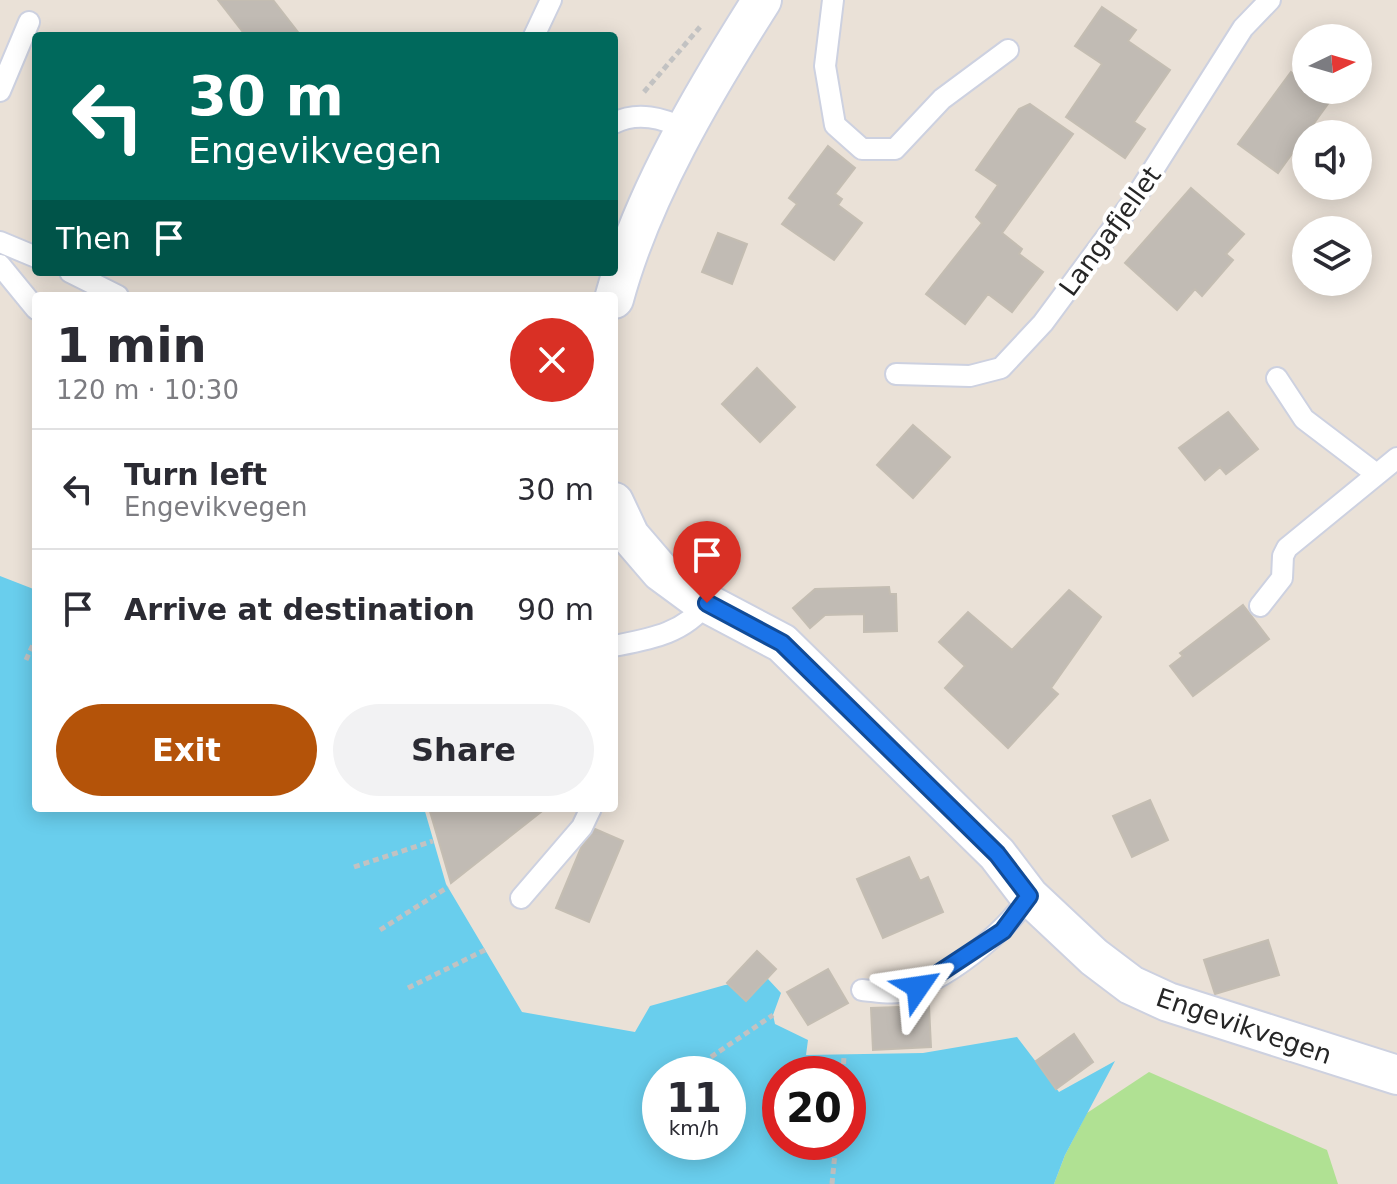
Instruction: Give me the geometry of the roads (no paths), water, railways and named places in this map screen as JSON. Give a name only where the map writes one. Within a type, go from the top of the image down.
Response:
[{"type":"street","points":[[616,292],[631,251],[686,129],[762,0]]},
{"type":"street","name":"Engevikvegen","points":[[618,519],[661,572],[707,603],[782,643],[997,854],[1029,896],[1094,957],[1131,985],[1168,1002],[1397,1075]]},
{"type":"lane","points":[[536,32],[551,0]]},
{"type":"lane","points":[[833,0],[825,66],[835,125],[862,149],[895,149],[942,99],[1008,50]]},
{"type":"lane","name":"Langafjellet","points":[[896,374],[970,376],[1001,368],[1043,323],[1134,200],[1243,28],[1270,0]]},
{"type":"lane","points":[[0,91],[29,22]]},
{"type":"lane","points":[[621,120],[662,118],[686,129]]},
{"type":"lane","points":[[0,242],[32,255]]},
{"type":"lane","points":[[0,265],[32,304]]},
{"type":"lane","points":[[83,276],[113,285]]},
{"type":"lane","points":[[1277,378],[1304,419],[1375,473]]},
{"type":"lane","points":[[1260,606],[1282,578],[1283,556],[1287,548],[1397,458]]},
{"type":"lane","points":[[618,645],[671,633],[685,625],[707,603]]},
{"type":"lane","points":[[521,898],[582,827],[589,812]]},
{"type":"lane","points":[[862,990],[897,992],[918,987],[1003,931],[1029,896]]},
{"type":"water","points":[[0,576],[32,588],[32,812],[425,812],[446,884],[522,1012],[635,1032],[650,1006],[725,985],[768,979],[781,993],[773,1015],[775,1024],[808,1040],[806,1055],[923,1053],[1017,1037],[1059,1092],[1115,1061],[1065,1155],[1054,1184],[0,1184]]}]
